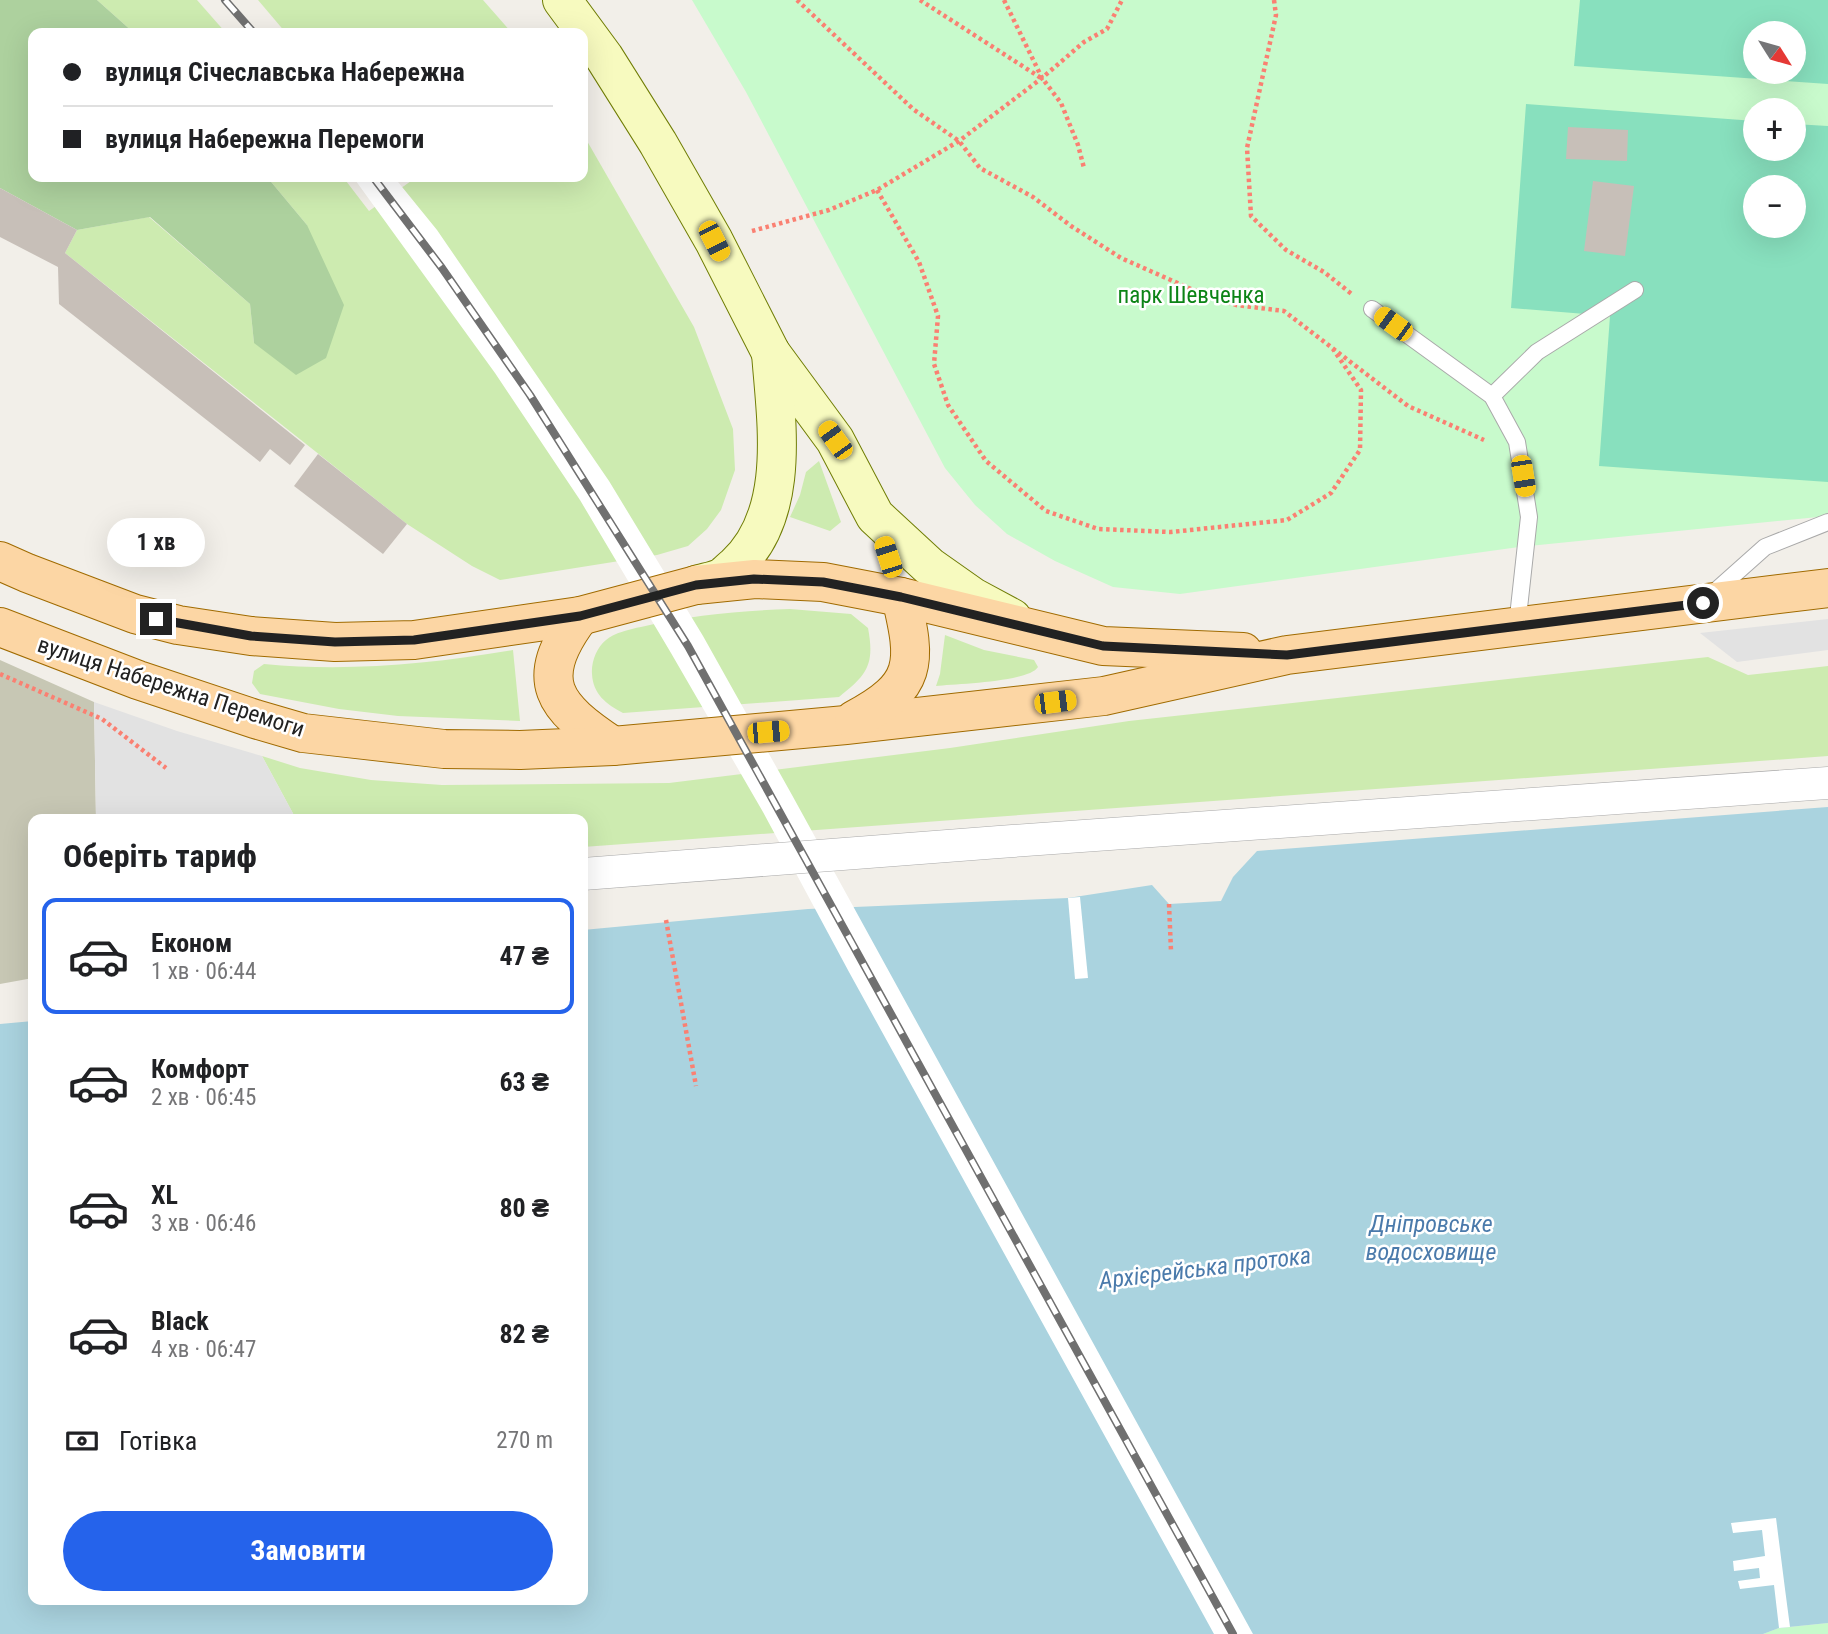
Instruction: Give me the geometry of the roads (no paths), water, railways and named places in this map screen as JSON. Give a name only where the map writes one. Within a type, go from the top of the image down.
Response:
[{"type":"main road","points":[[562,0],[583,28]]},
{"type":"main road","points":[[588,35],[658,143],[714,241],[771,353],[835,440],[875,516],[901,597],[911,644],[908,669],[897,692],[880,707],[846,725]]},
{"type":"main road","points":[[0,561],[135,614],[178,625],[251,636],[335,642],[414,640],[580,616],[696,585],[723,576],[744,557],[759,535],[771,499],[776,468],[771,353]]},
{"type":"main road","points":[[875,516],[929,566],[973,597],[1036,630]]},
{"type":"main road","points":[[696,585],[754,579],[823,582],[901,597],[1103,646],[1287,655],[1828,588]]},
{"type":"main road","points":[[580,616],[563,638],[555,663],[555,690],[564,707],[580,724],[613,746]]},
{"type":"main road","name":"вулиця Набережна Перемоги","points":[[0,628],[138,680],[303,733],[444,749],[520,750],[613,746],[846,725],[1104,696],[1287,655]]},
{"type":"street","points":[[588,874],[1828,783]]},
{"type":"lane","points":[[1492,396],[1537,352],[1635,290]]},
{"type":"lane","points":[[1372,309],[1492,396],[1517,442],[1529,517],[1517,626]]},
{"type":"lane","points":[[1703,603],[1765,547],[1828,522]]},
{"type":"water","name":"Дніпровське водосховище","points":[[1828,807],[1828,1623],[1779,1628],[1763,1634],[0,1634],[0,1024],[28,1021],[28,1605],[588,1605],[588,930],[808,909],[1068,898],[1152,885],[1169,904],[1221,901],[1233,877],[1257,851]]},
{"type":"railway","points":[[225,0],[250,28]]},
{"type":"railway","points":[[377,182],[442,268],[530,395],[688,646],[1233,1634]]},
{"type":"park label","name":"парк Шевченка","points":[[1191,295]]},
{"type":"water label","name":"Архієрейська протока","points":[[1205,1268]]}]
